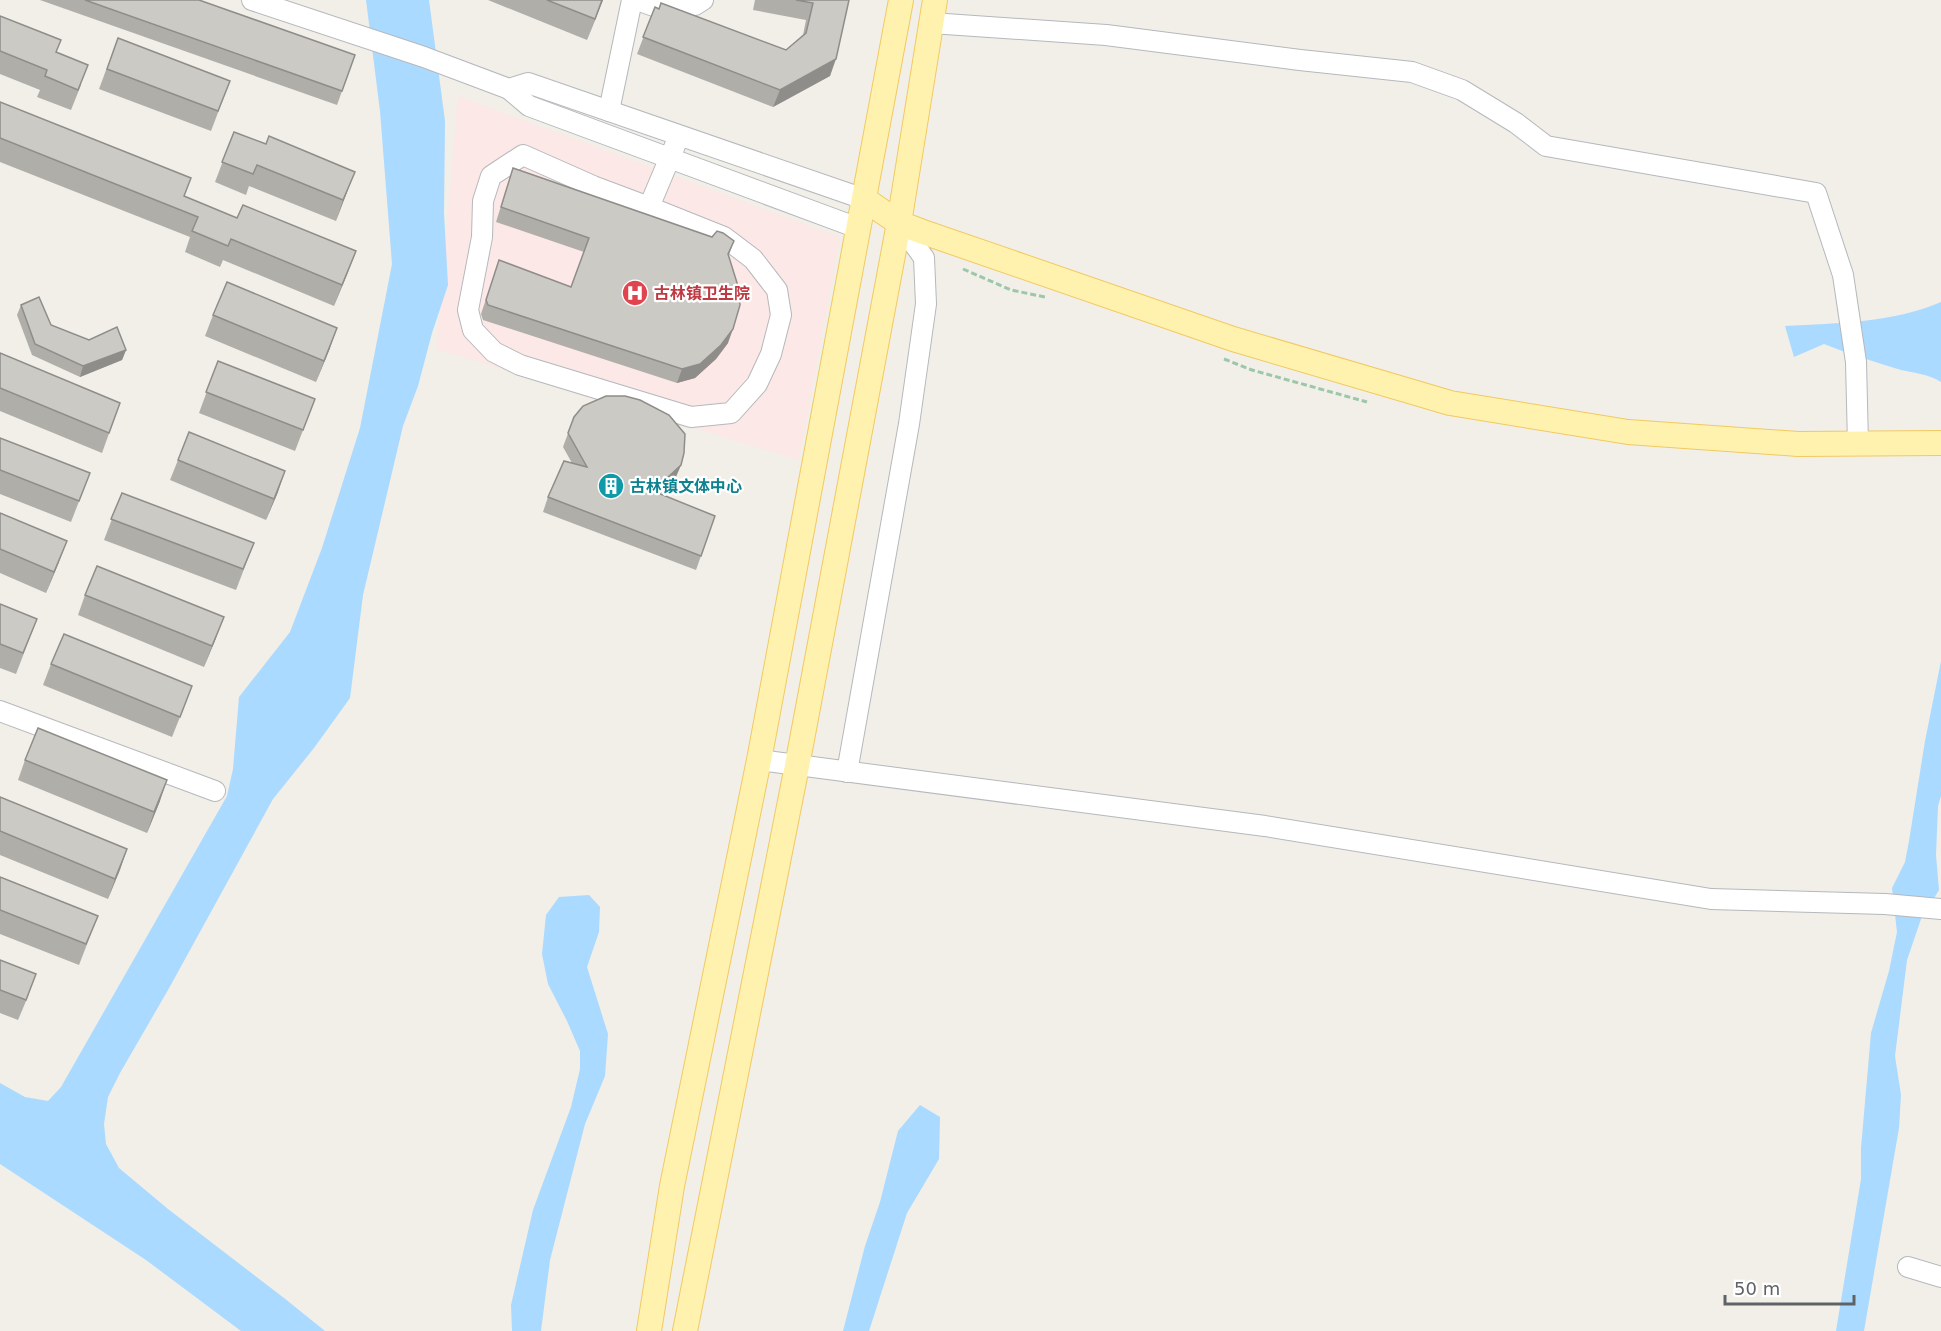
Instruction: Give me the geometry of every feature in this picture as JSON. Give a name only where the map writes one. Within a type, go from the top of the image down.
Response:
[{"type":"main road","points":[[649,1331],[672,1186],[759,760],[901,0]]},
{"type":"main road","points":[[685,1331],[797,766],[898,223],[933,11]]},
{"type":"main road","points":[[864,199],[898,223],[1233,339],[1450,404],[1628,432],[1798,444],[1941,443]]},
{"type":"main road","points":[[858,228],[898,223]]},
{"type":"street","points":[[252,0],[424,57],[509,89],[529,106],[858,228]]},
{"type":"street","points":[[609,111],[632,0]]},
{"type":"street","points":[[637,0],[665,10],[694,5],[703,0]]},
{"type":"street","points":[[933,11],[1300,60],[1412,72],[1462,90],[1516,123],[1546,146],[1816,193],[1843,275],[1856,362],[1858,444]]},
{"type":"street","points":[[509,89],[528,83],[864,199]]},
{"type":"street","points":[[649,207],[680,136]]},
{"type":"street","points":[[523,155],[593,186],[649,207],[724,237],[753,259],[777,290],[781,315],[771,354],[757,384],[731,413],[692,417],[520,365],[494,352],[473,330],[468,310],[482,237],[483,201],[491,176],[523,155]]},
{"type":"street","points":[[847,772],[909,424],[926,304],[924,258],[898,223]]},
{"type":"street","points":[[0,711],[215,791]]},
{"type":"street","points":[[759,760],[1245,824],[1711,899],[1885,904],[1935,909]]},
{"type":"street","points":[[1908,1267],[1941,1277]]},
{"type":"shaded area","name":"古林镇卫生院","points":[[458,96],[840,237],[799,460],[436,349]]},
{"type":"water","points":[[366,0],[429,0],[445,121],[444,213],[448,285],[418,386],[403,426],[363,595],[350,698],[273,799],[120,1073],[108,1097],[104,1124],[106,1144],[119,1168],[325,1331],[241,1331],[146,1260],[0,1164],[0,1083],[25,1097],[48,1101],[61,1087],[227,796],[233,769],[239,697],[290,632],[322,548],[360,428],[392,264],[380,111]]},
{"type":"water","points":[[1941,302],[1941,382],[1926,375],[1901,370],[1824,344],[1794,357],[1785,326],[1845,323],[1884,318]]},
{"type":"water","points":[[1941,661],[1941,796],[1938,806],[1936,855],[1939,890],[1921,919],[1907,960],[1895,1056],[1901,1095],[1899,1128],[1864,1331],[1836,1331],[1861,1179],[1861,1148],[1871,1033],[1889,971],[1897,932],[1892,888],[1905,862]]},
{"type":"water","points":[[589,895],[600,907],[599,932],[587,967],[608,1034],[605,1076],[585,1124],[550,1260],[541,1331],[512,1331],[511,1305],[533,1210],[571,1107],[580,1069],[580,1051],[548,984],[542,954],[546,915],[559,897]]},
{"type":"water","points":[[920,1105],[940,1117],[939,1159],[907,1213],[869,1331],[843,1331],[898,1131]]},
{"type":"building","points":[[85,0],[199,0],[355,55],[342,91]]},
{"type":"building","points":[[547,0],[602,0],[595,19]]},
{"type":"building","points":[[796,0],[849,0],[836,59],[780,90],[643,37],[655,7],[659,9],[661,3],[786,50],[806,33],[813,3]]},
{"type":"building","points":[[0,16],[61,40],[56,52],[88,65],[78,90],[45,76],[47,70],[0,51]]},
{"type":"building","points":[[118,38],[230,81],[218,111],[107,69]]},
{"type":"building","points":[[0,102],[191,178],[184,196],[237,218],[243,205],[356,251],[342,285],[231,239],[228,246],[192,231],[198,217],[0,138]]},
{"type":"building","points":[[234,132],[266,144],[269,136],[355,172],[343,200],[257,165],[253,174],[222,162]]},
{"type":"building","points":[[513,168],[712,237],[717,231],[734,241],[728,254],[738,286],[740,305],[733,329],[721,345],[700,364],[682,369],[488,305],[486,300],[499,260],[571,287],[589,238],[501,207]]},
{"type":"building","points":[[227,282],[337,328],[324,361],[213,315]]},
{"type":"building","points":[[39,297],[51,325],[89,340],[117,327],[126,350],[83,366],[35,344],[21,305]]},
{"type":"building","points":[[0,353],[120,403],[109,433],[0,388]]},
{"type":"building","points":[[218,361],[315,399],[303,430],[206,392]]},
{"type":"building","name":"古林镇文体中心","points":[[606,396],[625,396],[640,400],[669,415],[685,434],[681,465],[653,491],[715,516],[701,556],[548,497],[564,461],[587,467],[568,433],[574,417],[583,406]]},
{"type":"building","points":[[189,432],[285,471],[274,499],[178,460]]},
{"type":"building","points":[[0,438],[90,473],[79,501],[0,470]]},
{"type":"building","points":[[122,493],[254,543],[243,569],[111,519]]},
{"type":"building","points":[[0,513],[67,541],[54,572],[0,549]]},
{"type":"building","points":[[97,566],[224,617],[212,646],[85,595]]},
{"type":"building","points":[[0,604],[37,619],[23,653],[0,644]]},
{"type":"building","points":[[64,634],[192,686],[180,717],[51,664]]},
{"type":"building","points":[[38,728],[167,780],[154,812],[25,760]]},
{"type":"building","points":[[0,797],[127,849],[115,879],[0,831]]},
{"type":"building","points":[[0,877],[98,916],[86,944],[0,910]]},
{"type":"building","points":[[0,960],[36,974],[26,1000],[0,990]]},
{"type":"place","name":"古林镇卫生院","points":[[635,293]]},
{"type":"place","name":"古林镇文体中心","points":[[611,486]]}]
